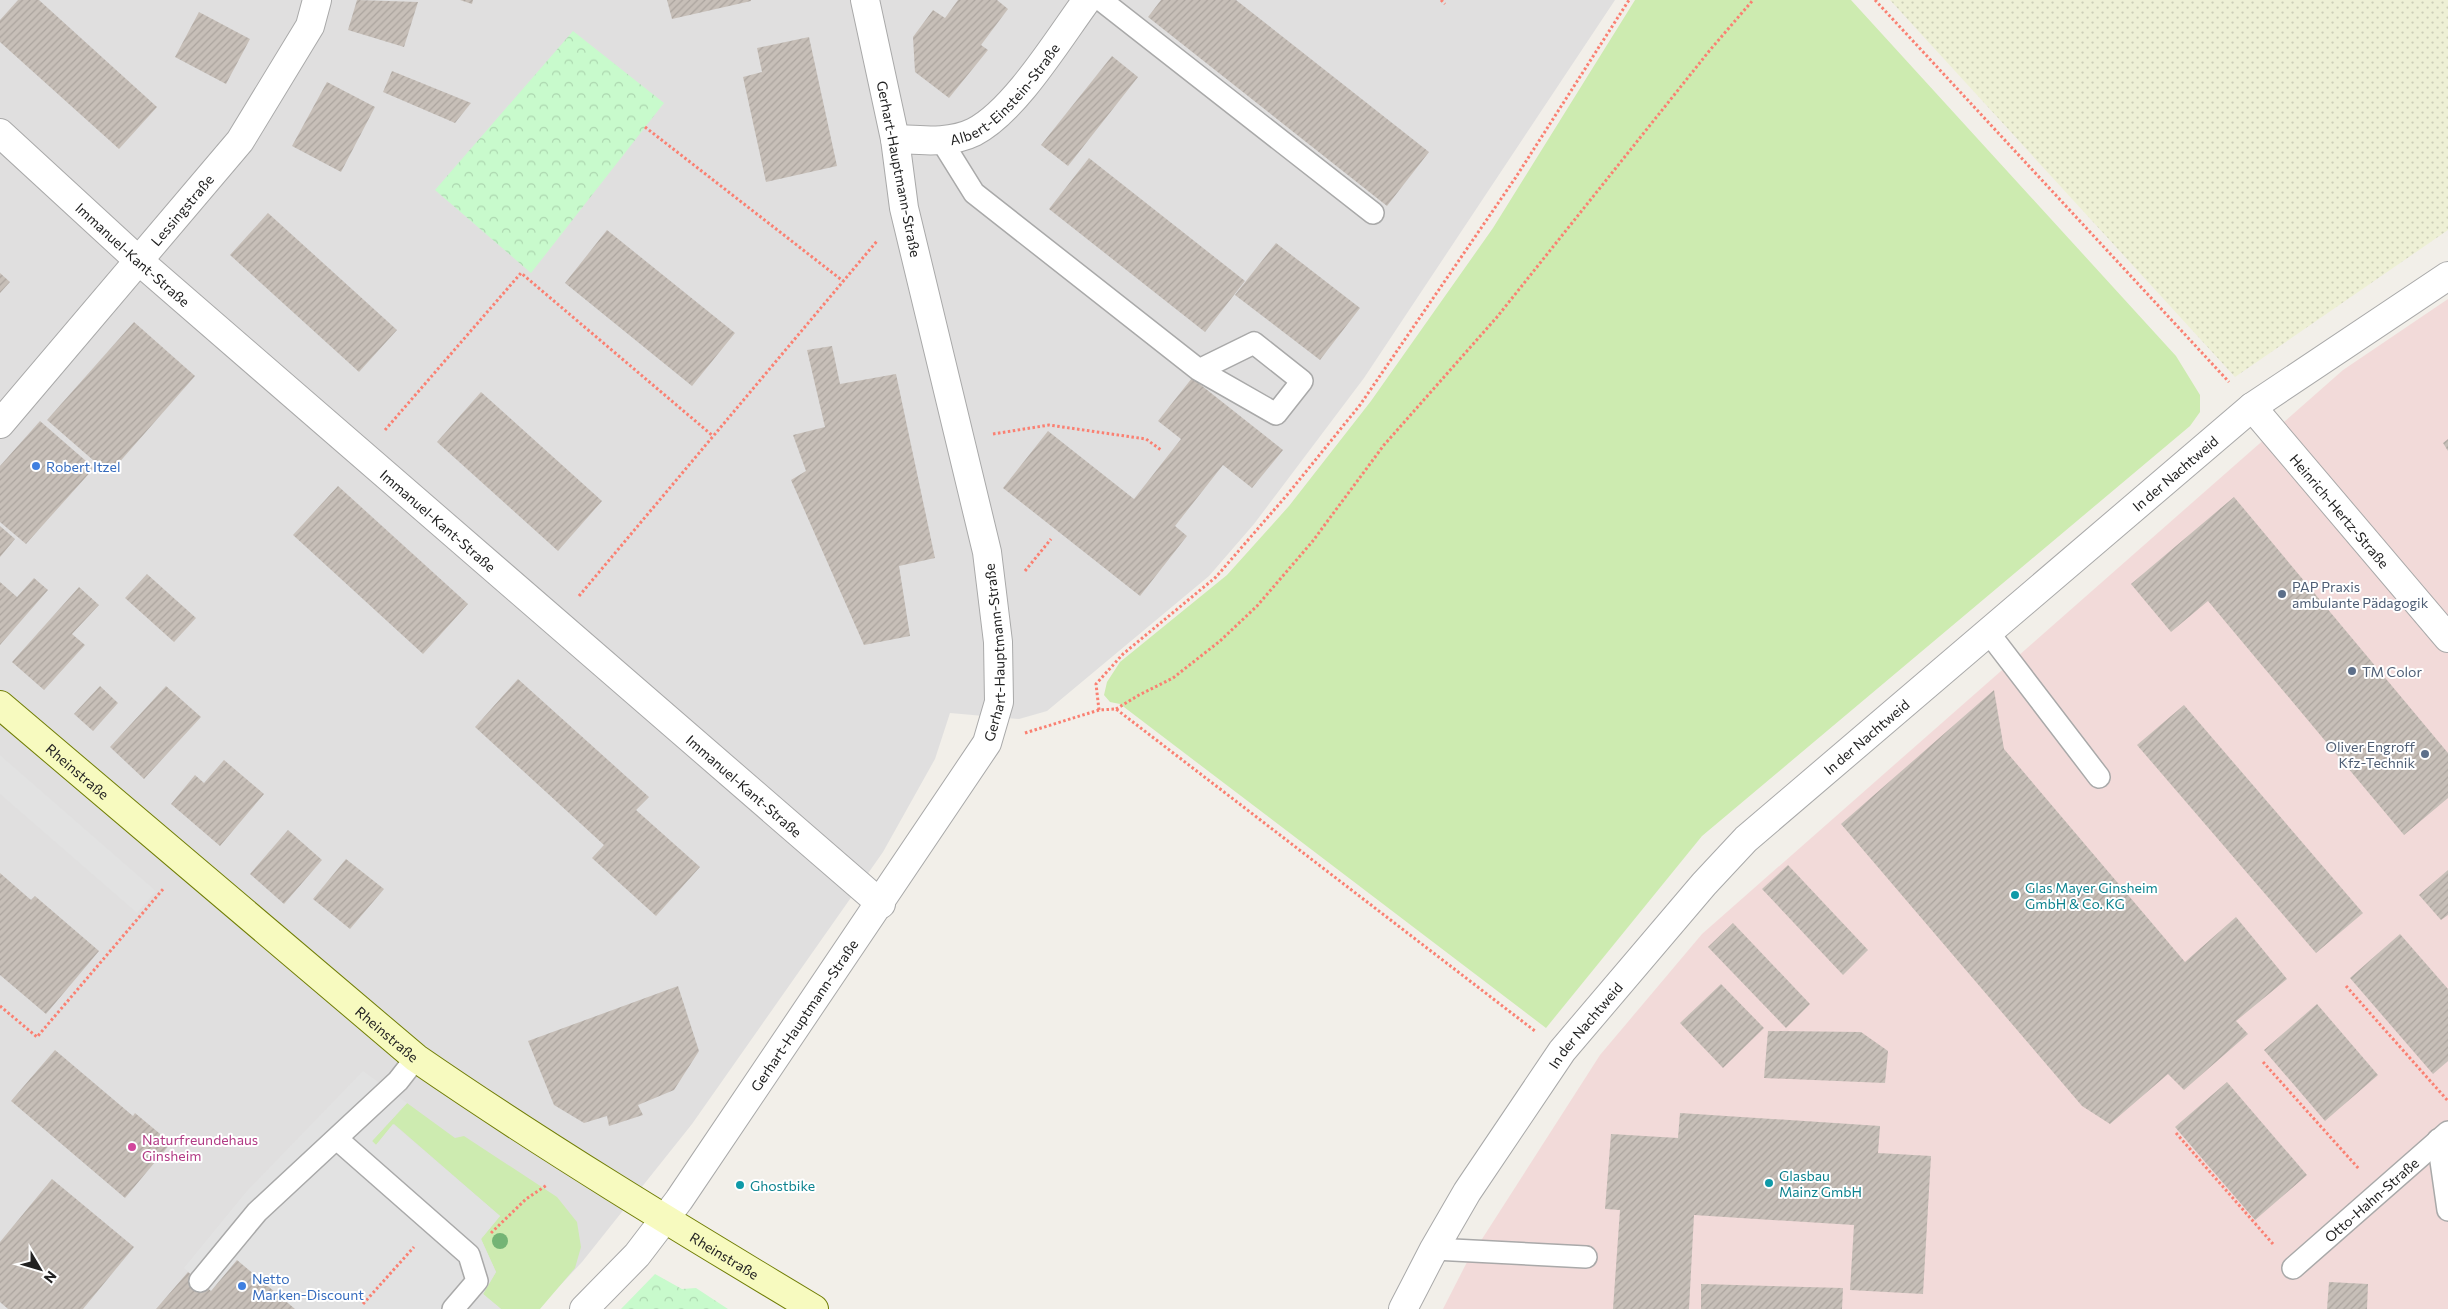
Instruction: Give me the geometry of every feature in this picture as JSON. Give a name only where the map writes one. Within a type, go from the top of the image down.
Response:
[{"type":"main road","name":"Rheinstraße","points":[[0,705],[416,1058],[474,1098],[666,1220],[814,1309]]},
{"type":"street","name":"Lessingstraße","points":[[0,424],[240,141],[310,26],[317,0]]},
{"type":"street","name":"Gerhart-Hauptmann-Straße","points":[[584,1309],[637,1255],[666,1220],[987,743],[999,702],[998,642],[987,552],[904,208],[895,139],[865,0]]},
{"type":"street","name":"Albert-Einstein-Straße","points":[[895,139],[941,140],[972,133],[996,118],[1015,98],[1088,0]]},
{"type":"street","name":"Immanuel-Kant-Straße","points":[[0,133],[138,260],[880,904]]},
{"type":"street","name":"In der Nachtweid","points":[[1403,1309],[1434,1249],[1467,1192],[1562,1051],[1704,884],[1746,840],[2252,407],[2448,276]]},
{"type":"street","name":"Heinrich-Hertz-Straße","points":[[2252,407],[2448,638]]},
{"type":"lane","points":[[1101,0],[1373,213]]},
{"type":"lane","points":[[941,140],[974,193],[1199,370]]},
{"type":"lane","points":[[1988,632],[2099,776]]},
{"type":"lane","points":[[200,1281],[258,1212],[398,1081],[416,1058]]},
{"type":"lane","points":[[2443,1136],[2448,1210]]},
{"type":"lane","name":"Otto-Hahn-Straße","points":[[2293,1268],[2443,1136]]},
{"type":"lane","points":[[337,1139],[469,1255],[477,1281],[453,1309]]},
{"type":"lane","points":[[1434,1249],[1586,1257]]},
{"type":"path","points":[[1441,0],[1445,4]]},
{"type":"path","points":[[1099,710],[1096,684],[1122,654],[1216,577],[1287,495],[1360,405],[1516,177],[1629,0]]},
{"type":"path","points":[[987,743],[1058,724],[1099,710],[1116,709],[1173,678],[1220,641],[1257,606],[1312,542],[1384,445],[1498,317],[1710,50],[1753,0]]},
{"type":"path","points":[[1875,0],[2252,407]]},
{"type":"path","points":[[645,127],[843,281]]},
{"type":"path","points":[[556,623],[904,208]]},
{"type":"path","points":[[363,456],[521,273],[713,436]]},
{"type":"path","points":[[960,439],[1049,425],[1146,439],[1161,450]]},
{"type":"path","points":[[1116,709],[1562,1051]]},
{"type":"path","points":[[0,1006],[37,1037],[167,884]]},
{"type":"path","points":[[2346,986],[2448,1101]]},
{"type":"path","points":[[2263,1062],[2380,1192]]},
{"type":"path","points":[[2176,1133],[2293,1268]]},
{"type":"path","points":[[469,1255],[526,1199],[550,1184]]},
{"type":"path","points":[[363,1304],[434,1224]]},
{"type":"shaded area","points":[[0,0],[1615,0],[1364,378],[1254,524],[1209,576],[1047,711],[1019,719],[950,713],[935,759],[883,852],[692,1124],[582,1262],[538,1309],[0,1309]]},
{"type":"shaded area","points":[[2448,299],[2448,1309],[1443,1309],[1466,1264],[1600,1055],[1702,934],[2343,370]]},
{"type":"shaded area","points":[[0,755],[156,891],[137,913],[0,794]]},
{"type":"shaded area","points":[[363,1071],[407,1103],[372,1141],[376,1145],[393,1124],[500,1216],[481,1239],[496,1272],[483,1294],[501,1309],[295,1309],[211,1291],[184,1268],[247,1191]]},
{"type":"green space","points":[[1635,0],[1851,0],[2176,356],[2200,395],[2200,412],[2190,426],[1702,836],[1546,1028],[1120,704],[1110,702],[1104,695],[1107,682],[1120,662],[1227,575],[1289,506],[1371,401],[1493,228]]},
{"type":"green space","points":[[1890,0],[2448,0],[2448,230],[2235,377]]},
{"type":"green space","points":[[573,31],[664,103],[531,273],[435,190]]},
{"type":"green space","points":[[407,1103],[455,1138],[464,1136],[557,1197],[577,1222],[581,1247],[575,1268],[540,1309],[501,1309],[483,1294],[496,1272],[481,1239],[500,1216],[394,1124],[376,1145],[372,1141]]},
{"type":"green space","points":[[655,1274],[682,1289],[696,1288],[728,1309],[621,1309]]},
{"type":"building","points":[[18,0],[39,0],[157,107],[119,149],[0,42],[0,20]]},
{"type":"building","points":[[357,0],[418,2],[404,47],[348,30]]},
{"type":"building","points":[[460,0],[473,0],[472,4]]},
{"type":"building","points":[[667,0],[751,0],[751,1],[672,19]]},
{"type":"building","points":[[958,0],[997,0],[1008,9],[981,45],[988,50],[949,98],[915,72],[913,37],[933,10],[945,18]]},
{"type":"building","points":[[1161,0],[1236,0],[1429,152],[1387,206],[1148,17]]},
{"type":"building","points":[[199,12],[250,39],[226,84],[175,57]]},
{"type":"building","points":[[809,37],[837,166],[766,182],[743,77],[762,72],[757,48]]},
{"type":"building","points":[[1112,56],[1138,77],[1068,166],[1041,145]]},
{"type":"building","points":[[392,71],[471,103],[455,123],[383,92]]},
{"type":"building","points":[[327,82],[375,107],[341,172],[292,146]]},
{"type":"building","points":[[1089,158],[1245,281],[1205,332],[1049,209]]},
{"type":"building","points":[[268,213],[397,330],[359,372],[230,255]]},
{"type":"building","points":[[607,230],[735,333],[692,386],[565,283]]},
{"type":"building","points":[[1276,243],[1360,308],[1320,360],[1235,295]]},
{"type":"building","points":[[0,273],[10,282],[0,293]]},
{"type":"building","points":[[134,322],[195,376],[109,474],[47,420]]},
{"type":"building","points":[[832,346],[840,384],[896,374],[935,558],[899,566],[910,636],[864,645],[791,480],[806,471],[793,435],[825,427],[807,350]]},
{"type":"building","points":[[1192,378],[1283,450],[1252,488],[1223,465],[1175,526],[1187,536],[1140,596],[1003,488],[1048,431],[1134,499],[1181,439],[1158,421]]},
{"type":"building","points":[[481,392],[602,501],[558,551],[437,442]]},
{"type":"building","points":[[40,421],[94,468],[26,544],[0,522],[0,466]]},
{"type":"building","points":[[2448,439],[2448,451],[2443,443]]},
{"type":"building","points":[[338,486],[468,604],[423,654],[293,535]]},
{"type":"building","points":[[2234,497],[2448,753],[2448,798],[2404,835],[2208,601],[2171,632],[2131,584]]},
{"type":"building","points":[[0,526],[15,539],[0,557]]},
{"type":"building","points":[[147,574],[196,618],[174,642],[125,598]]},
{"type":"building","points":[[34,578],[48,590],[0,645],[0,582],[17,597]]},
{"type":"building","points":[[79,587],[99,605],[72,634],[85,645],[44,690],[12,662]]},
{"type":"building","points":[[518,679],[649,797],[636,810],[700,867],[656,916],[592,858],[604,845],[475,727]]},
{"type":"building","points":[[100,686],[118,703],[93,731],[74,714]]},
{"type":"building","points":[[166,686],[201,717],[144,779],[110,747]]},
{"type":"building","name":"Glas Mayer Ginsheim GmbH & Co. KG","points":[[1994,690],[2004,749],[2185,962],[2236,917],[2287,979],[2236,1021],[2248,1034],[2184,1090],[2168,1074],[2110,1124],[2082,1106],[1841,824]]},
{"type":"building","points":[[2184,705],[2363,913],[2316,953],[2137,745]]},
{"type":"building","points":[[224,760],[264,794],[220,846],[171,804],[195,775],[204,783]]},
{"type":"building","points":[[288,830],[322,860],[284,904],[250,874]]},
{"type":"building","points":[[346,859],[384,889],[350,929],[313,899]]},
{"type":"building","points":[[1788,865],[1868,950],[1843,975],[1762,889]]},
{"type":"building","points":[[2448,870],[2448,915],[2441,920],[2419,895]]},
{"type":"building","points":[[0,873],[31,900],[35,896],[99,951],[46,1014],[0,975]]},
{"type":"building","points":[[1733,923],[1810,1004],[1786,1028],[1708,947]]},
{"type":"building","points":[[2400,934],[2448,989],[2448,1061],[2433,1074],[2350,978]]},
{"type":"building","points":[[1721,984],[1764,1028],[1723,1068],[1680,1023]]},
{"type":"building","points":[[678,986],[699,1051],[674,1090],[638,1105],[643,1115],[609,1126],[607,1116],[584,1123],[554,1105],[528,1041]]},
{"type":"building","points":[[2317,1004],[2378,1075],[2325,1121],[2264,1050]]},
{"type":"building","points":[[1768,1031],[1861,1032],[1888,1051],[1885,1083],[1764,1078]]},
{"type":"building","points":[[55,1050],[133,1116],[135,1113],[171,1143],[125,1198],[11,1101]]},
{"type":"building","points":[[2227,1082],[2307,1175],[2255,1220],[2175,1127]]},
{"type":"building","name":"Glasbau Mainz GmbH","points":[[1680,1113],[1880,1126],[1878,1153],[1931,1156],[1923,1294],[1850,1290],[1854,1225],[1694,1215],[1689,1309],[1613,1309],[1620,1210],[1605,1209],[1611,1134],[1678,1138]]},
{"type":"building","points":[[52,1179],[134,1247],[83,1309],[8,1309],[0,1302],[0,1242]]},
{"type":"building","name":"Netto Marken-Discount","points":[[237,1260],[295,1309],[156,1309],[188,1272],[211,1291]]},
{"type":"building","points":[[2329,1282],[2368,1284],[2367,1309],[2327,1309]]},
{"type":"building","points":[[1701,1284],[1843,1288],[1842,1309],[1701,1309]]},
{"type":"place","name":"Robert Itzel","points":[[36,466]]},
{"type":"place","name":"PAP Praxis ambulante Pädagogik","points":[[2282,594]]},
{"type":"place","name":"TM Color","points":[[2352,671]]},
{"type":"place","name":"Oliver Engroff Kfz-Technik","points":[[2425,754]]},
{"type":"place","name":"Glas Mayer Ginsheim GmbH & Co. KG","points":[[2015,895]]},
{"type":"place","name":"Naturfreundehaus Ginsheim","points":[[132,1147]]},
{"type":"place","name":"Glasbau Mainz GmbH","points":[[1769,1183]]},
{"type":"place","name":"Ghostbike","points":[[740,1185]]},
{"type":"place","name":"Netto Marken-Discount","points":[[242,1286]]}]
